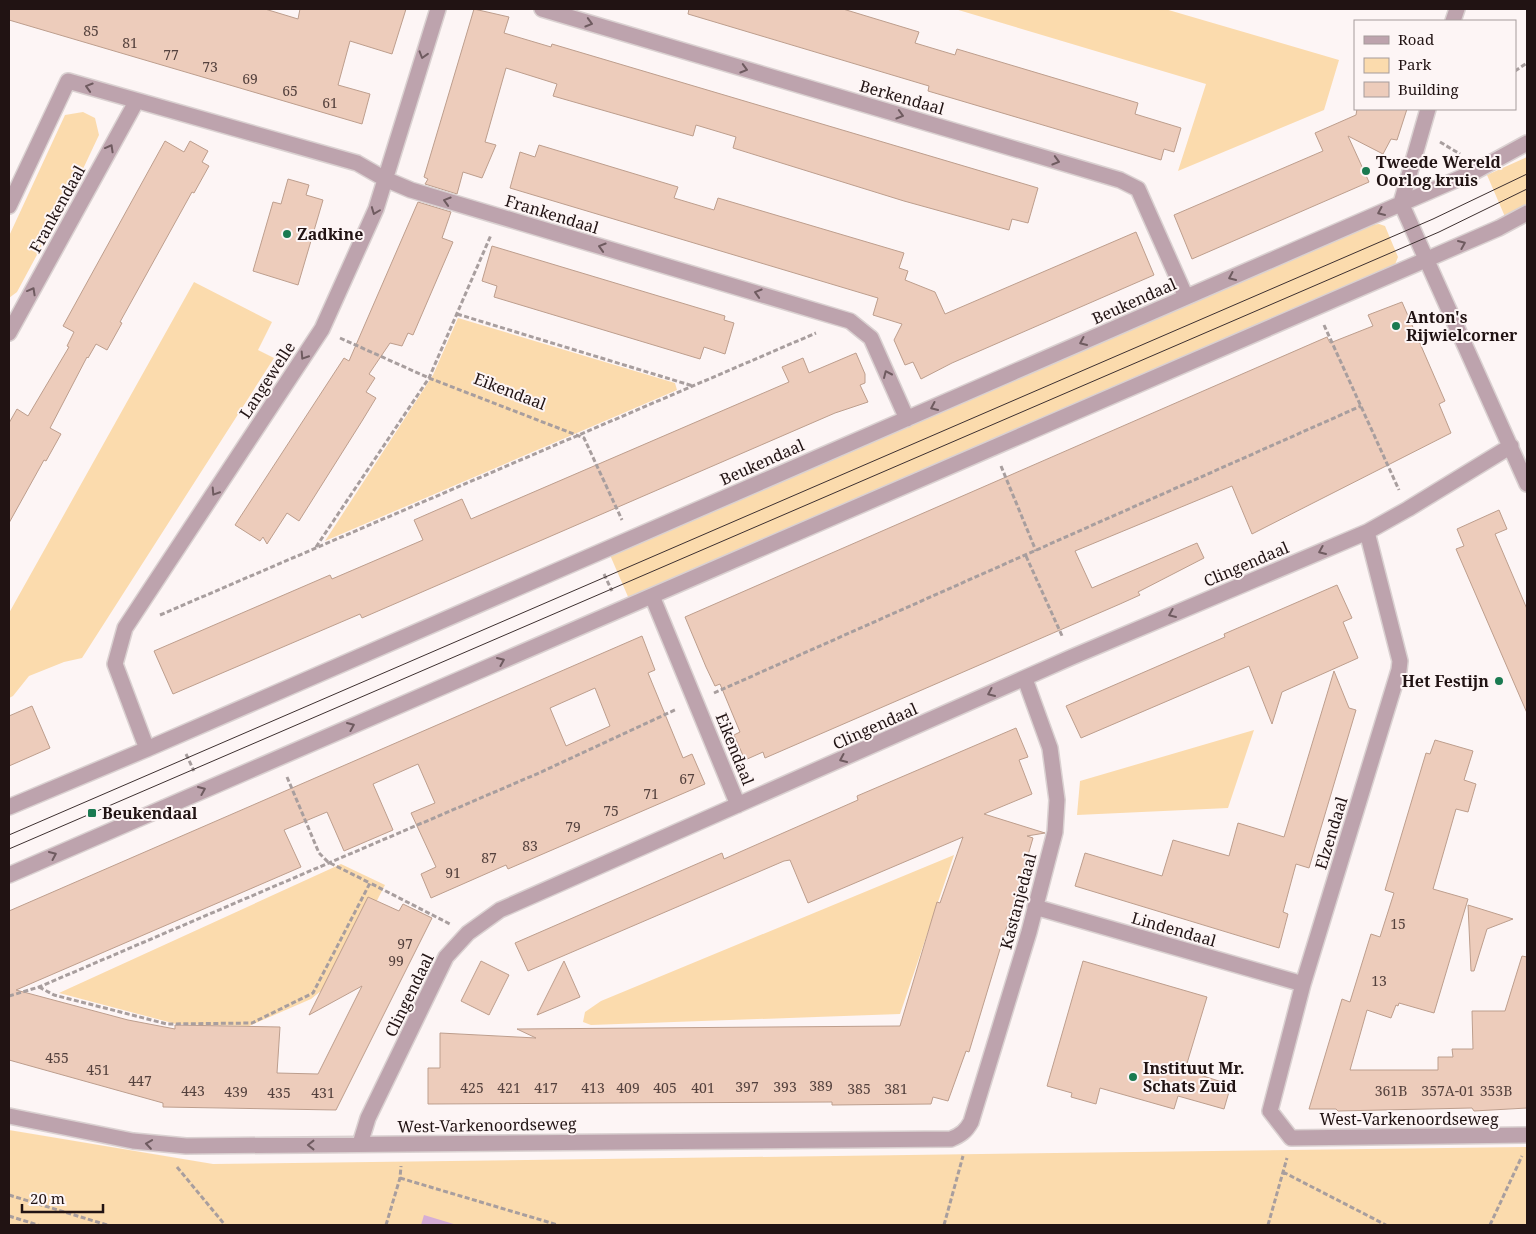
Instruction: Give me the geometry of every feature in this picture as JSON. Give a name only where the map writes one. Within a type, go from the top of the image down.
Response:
[{"type":"street","name":"Langewelle","points":[[147,749],[115,664],[125,628],[322,329],[376,209],[438,9]]},
{"type":"street","name":"Berkendaal","points":[[542,9],[1120,180],[1138,189],[1186,297]]},
{"type":"street","name":"Frankendaal","points":[[9,206],[68,81],[136,102],[357,163],[385,179],[411,190],[850,321],[871,338],[907,418]]},
{"type":"street","name":"Frankendaal","points":[[9,334],[136,102]]},
{"type":"street","points":[[1428,110],[1401,203],[1527,484]]},
{"type":"street","name":"Beukendaal","points":[[9,807],[147,749],[1474,172],[1527,144]]},
{"type":"street","points":[[9,875],[1316,308],[1499,228],[1527,213]]},
{"type":"street","name":"Clingendaal","points":[[360,1144],[368,1118],[446,957],[468,933],[500,910],[1072,657],[1367,532],[1510,446]]},
{"type":"street","name":"Elzendaal","points":[[1291,1138],[1270,1110],[1303,984],[1399,670],[1400,662],[1367,532]]},
{"type":"street","name":"Eikendaal","points":[[652,596],[738,805]]},
{"type":"street","name":"Kastanjedaal","points":[[967,1130],[972,1122],[1055,832],[1057,800],[1050,748],[1025,679]]},
{"type":"street","name":"Lindendaal","points":[[1035,907],[1303,984]]},
{"type":"street","name":"West-Varkenoordseweg","points":[[9,1116],[160,1145],[951,1139],[967,1130]]},
{"type":"street","name":"West-Varkenoordseweg","points":[[1291,1138],[1525,1135]]},
{"type":"path","points":[[1516,70],[1527,64]]},
{"type":"path","points":[[1446,144],[1467,159]]},
{"type":"path","points":[[316,548],[429,378],[499,216]]},
{"type":"path","points":[[1316,308],[1408,509]]},
{"type":"path","points":[[457,314],[693,386]]},
{"type":"path","points":[[125,628],[850,321]]},
{"type":"path","name":"Eikendaal","points":[[322,329],[429,378],[577,436]]},
{"type":"path","points":[[577,436],[584,438],[630,539]]},
{"type":"path","points":[[993,448],[1036,551]]},
{"type":"path","points":[[595,554],[620,610]]},
{"type":"path","points":[[1026,556],[1072,657]]},
{"type":"path","points":[[178,734],[202,790]]},
{"type":"path","points":[[278,758],[319,853],[328,862],[468,933]]},
{"type":"path","points":[[39,987],[54,995],[167,1024],[252,1023],[313,992],[370,883]]},
{"type":"path","points":[[944,1225],[962,1162],[967,1130]]},
{"type":"path","points":[[1490,1225],[1522,1158],[1525,1135]]},
{"type":"path","points":[[1268,1225],[1291,1138]]},
{"type":"path","points":[[386,1225],[400,1178],[401,1143]]},
{"type":"path","points":[[160,1145],[225,1225]]},
{"type":"path","points":[[1283,1172],[1386,1225]]},
{"type":"path","points":[[400,1178],[558,1225]]},
{"type":"path","points":[[9,1195],[107,1225]]},
{"type":"path","points":[[9,1216],[38,1225]]},
{"type":"green space","points":[[955,9],[1165,9],[1339,60],[1324,110],[1178,171],[1206,84]]},
{"type":"green space","points":[[83,112],[95,118],[99,135],[82,171],[17,292],[9,298],[9,236],[65,115]]},
{"type":"green space","points":[[1527,157],[1527,208],[1506,219],[1487,175]]},
{"type":"green space","points":[[1379,224],[1385,226],[1398,257],[1394,267],[629,599],[610,555],[1371,225]]},
{"type":"green space","points":[[194,282],[272,322],[258,350],[274,358],[82,658],[64,662],[29,676],[13,696],[9,698],[9,613]]},
{"type":"green space","points":[[458,318],[675,383],[677,390],[325,541],[433,375]]},
{"type":"green space","points":[[1254,730],[1228,808],[1077,815],[1080,781]]},
{"type":"green space","points":[[954,855],[900,1014],[591,1025],[583,1022],[585,1012],[601,1001]]},
{"type":"green space","points":[[341,864],[385,885],[337,978],[311,999],[249,1026],[176,1024],[59,993]]},
{"type":"green space","points":[[9,1130],[213,1164],[1527,1147],[1527,1225],[9,1225]]},
{"type":"shaded area","points":[[424,1215],[457,1225],[421,1225]]},
{"type":"building","points":[[9,9],[265,9],[298,19],[300,9],[406,9],[392,54],[350,41],[338,85],[370,94],[362,124],[9,20]]},
{"type":"building","points":[[474,9],[509,17],[504,33],[551,47],[552,44],[1038,188],[1028,223],[1012,219],[1009,230],[904,201],[733,148],[736,137],[696,125],[693,136],[553,96],[557,84],[506,68],[485,142],[496,145],[482,178],[463,172],[457,194],[425,184],[428,179],[424,177]]},
{"type":"building","points":[[689,9],[843,9],[919,32],[915,43],[955,55],[957,49],[1138,103],[1135,114],[1181,128],[1174,152],[1164,149],[1161,160],[928,91],[929,86],[688,14]]},
{"type":"building","points":[[1357,110],[1407,110],[1397,140],[1391,139],[1383,154],[1348,136],[1369,182],[1192,259],[1174,215],[1323,151],[1315,133],[1356,115]]},
{"type":"building","points":[[165,141],[184,152],[190,141],[208,151],[202,162],[209,166],[194,193],[192,192],[120,322],[122,323],[107,350],[96,344],[87,357],[50,428],[61,434],[46,461],[44,460],[9,523],[9,423],[17,409],[28,416],[69,347],[67,346],[74,332],[63,326]]},
{"type":"building","points":[[539,145],[678,187],[674,198],[714,210],[718,198],[904,253],[899,268],[908,271],[905,280],[935,292],[945,314],[1136,232],[1154,275],[952,363],[921,379],[913,362],[905,365],[894,340],[902,324],[873,315],[878,298],[510,188],[520,152],[535,157]]},
{"type":"building","points":[[288,179],[309,185],[306,195],[323,200],[298,285],[253,271],[273,202],[281,204]]},
{"type":"building","points":[[418,202],[451,212],[442,238],[453,242],[413,335],[408,333],[402,346],[390,343],[369,374],[375,378],[366,392],[376,398],[299,521],[287,513],[267,544],[263,537],[260,541],[235,525],[344,358],[349,361]]},
{"type":"building","points":[[492,246],[725,316],[724,320],[734,323],[725,354],[704,347],[700,359],[494,297],[497,286],[482,281]]},
{"type":"building","points":[[1402,302],[1445,401],[1439,404],[1451,433],[1252,534],[1232,486],[1075,551],[1092,588],[1197,543],[1204,558],[1138,592],[1140,595],[1120,604],[765,758],[763,752],[745,760],[734,735],[740,732],[720,684],[715,686],[685,617],[1327,337],[1330,343],[1373,326],[1368,315]]},
{"type":"building","points":[[856,353],[865,374],[865,383],[860,385],[868,402],[835,413],[362,618],[360,614],[173,694],[154,651],[330,575],[332,579],[423,540],[414,520],[462,499],[471,519],[789,382],[782,367],[803,358],[809,373]]},
{"type":"building","points":[[1499,510],[1507,529],[1495,534],[1527,609],[1527,713],[1456,549],[1464,546],[1457,529]]},
{"type":"building","points":[[1337,585],[1352,618],[1343,622],[1358,658],[1282,692],[1272,724],[1249,666],[1081,738],[1066,706],[1225,637],[1224,634]]},
{"type":"building","points":[[642,636],[655,670],[648,673],[683,758],[692,754],[705,784],[508,869],[506,865],[431,898],[421,874],[436,867],[411,813],[435,803],[418,764],[373,784],[393,830],[344,851],[327,812],[284,830],[301,867],[16,990],[128,1020],[175,1029],[175,1025],[280,1027],[277,1073],[318,1074],[362,986],[309,1015],[368,897],[399,911],[403,904],[432,918],[336,1110],[163,1107],[163,1103],[9,1060],[9,911]],"holes":[[[595,688],[610,726],[566,746],[550,708]]]},
{"type":"building","points":[[1334,671],[1349,708],[1356,710],[1309,868],[1296,864],[1283,912],[1288,914],[1279,948],[1075,886],[1085,853],[1162,876],[1173,840],[1229,856],[1238,823],[1284,837]]},
{"type":"building","points":[[32,706],[50,748],[9,766],[9,716]]},
{"type":"building","points":[[1016,728],[1028,757],[1019,760],[1032,794],[984,814],[1045,833],[1027,836],[1033,838],[1013,906],[969,1052],[966,1051],[948,1101],[933,1097],[931,1104],[832,1105],[832,1102],[428,1104],[428,1068],[440,1068],[440,1033],[536,1038],[517,1029],[900,1026],[937,902],[940,903],[963,837],[808,903],[790,860],[784,861],[528,971],[515,943],[722,853],[724,859],[858,800],[857,796]]},
{"type":"building","points":[[1435,740],[1473,751],[1464,780],[1476,784],[1468,812],[1456,809],[1433,889],[1468,899],[1434,1013],[1399,1003],[1398,1006],[1396,1005],[1391,1018],[1367,1010],[1350,1070],[1438,1070],[1438,1057],[1453,1057],[1452,1049],[1473,1049],[1472,1011],[1505,1011],[1522,956],[1527,957],[1527,1108],[1474,1111],[1472,1108],[1338,1111],[1336,1109],[1309,1109],[1342,999],[1350,1002],[1371,934],[1380,937],[1394,893],[1385,890],[1426,753],[1430,754]]},
{"type":"building","points":[[1468,905],[1513,919],[1487,929],[1474,971],[1471,971]]},
{"type":"building","points":[[481,961],[509,975],[489,1015],[461,1001]]},
{"type":"building","points":[[564,961],[580,997],[537,1015]]},
{"type":"building","points":[[1083,961],[1207,997],[1185,1070],[1231,1085],[1224,1109],[1178,1096],[1174,1109],[1100,1088],[1096,1104],[1071,1097],[1072,1093],[1047,1086]]},
{"type":"tram line","points":[[9,835],[1433,219],[1527,174]]},
{"type":"tram line","points":[[9,849],[1439,232],[1527,189]]},
{"type":"place","name":"Tweede Wereld Oorlog kruis","points":[[1366,171]]},
{"type":"place","name":"Zadkine","points":[[287,234]]},
{"type":"place","name":"Anton's Rijwielcorner","points":[[1396,326]]},
{"type":"place","name":"Het Festijn","points":[[1499,681]]},
{"type":"place","name":"Beukendaal","points":[[92,813]]},
{"type":"place","name":"Instituut Mr. Schats Zuid","points":[[1133,1077]]}]
